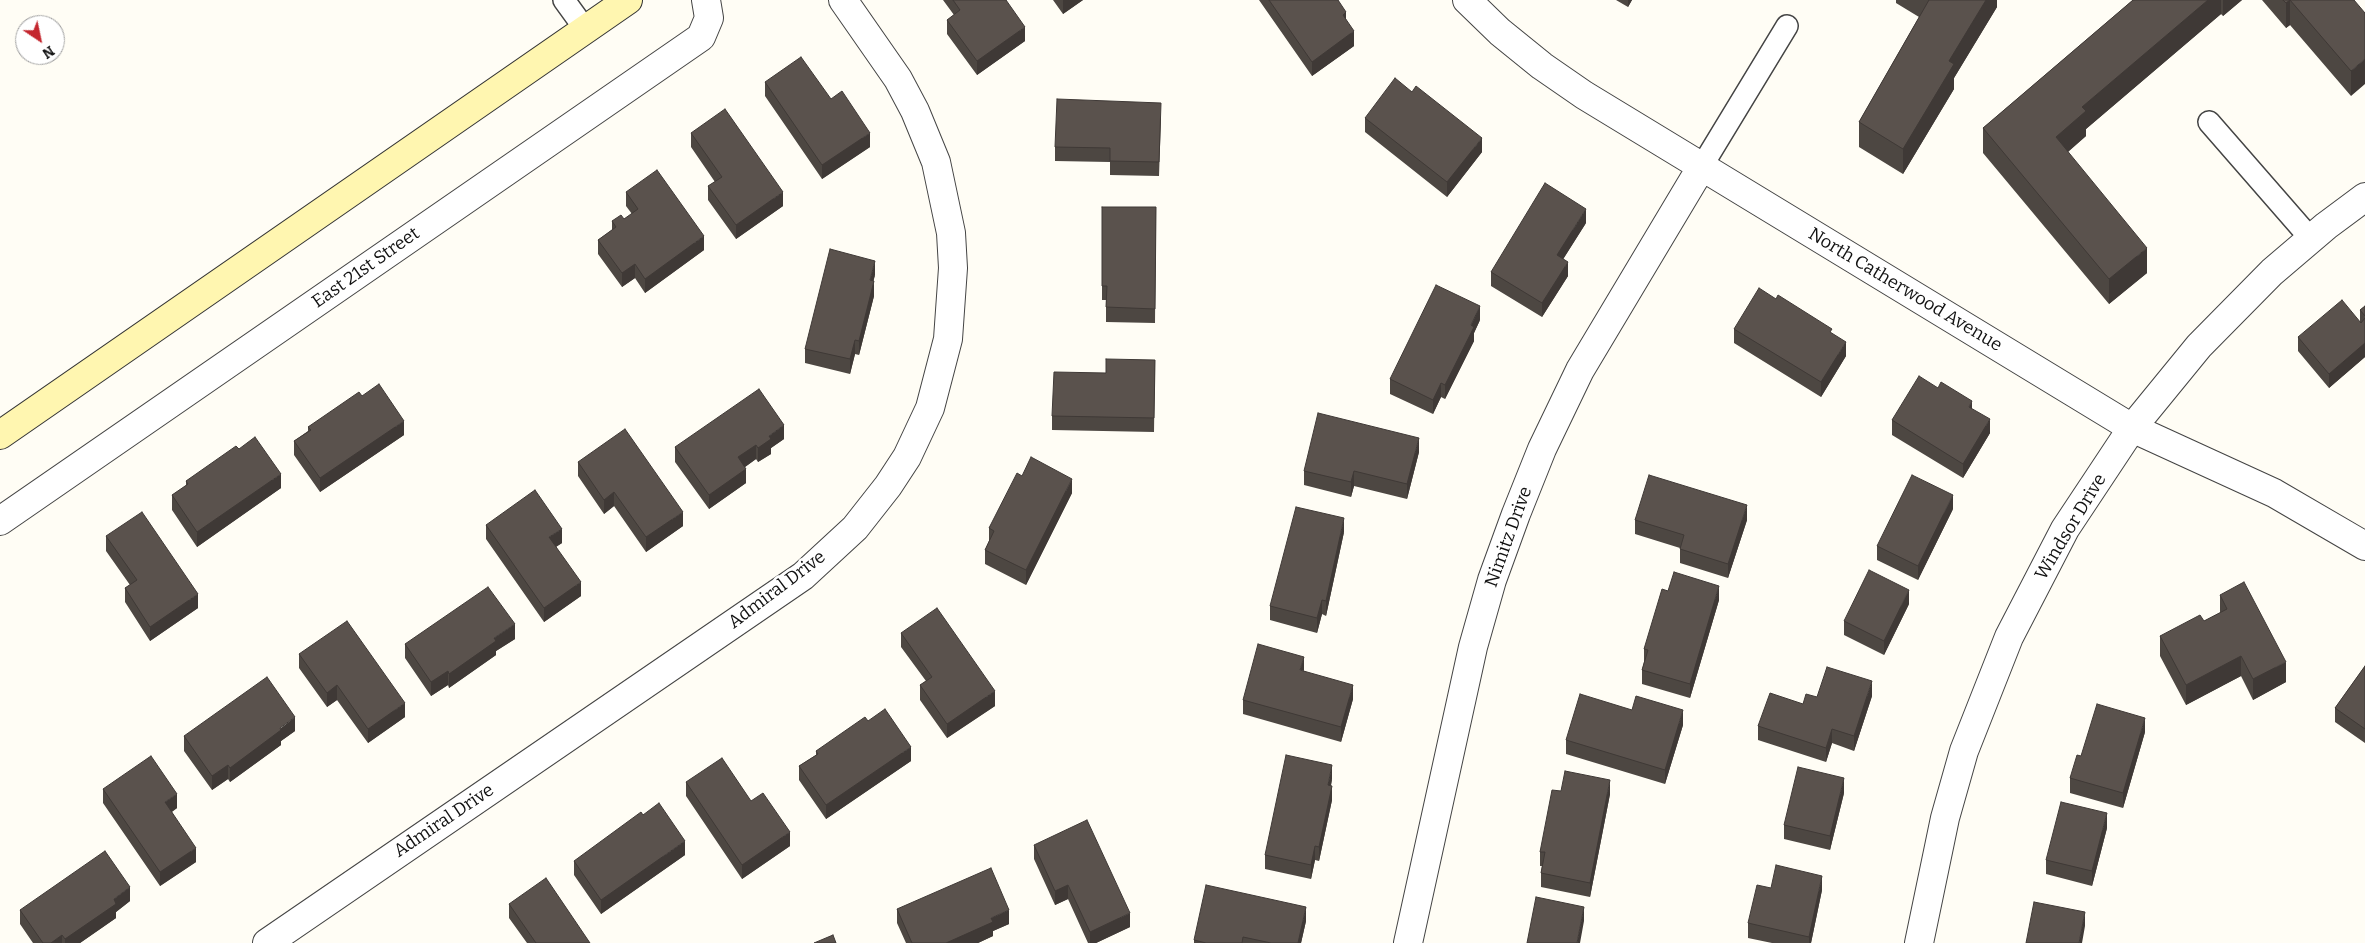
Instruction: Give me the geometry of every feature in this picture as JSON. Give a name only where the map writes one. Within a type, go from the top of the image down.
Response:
[{"type":"main road","points":[[0,435],[628,0]]},
{"type":"street","name":"East 21st Street","points":[[0,521],[701,37],[709,18],[706,0]]},
{"type":"street","name":"Admiral Drive","points":[[266,943],[803,576],[855,528],[888,486],[907,456],[930,408],[948,339],[953,268],[950,223],[936,162],[915,111],[898,79],[843,0]]},
{"type":"street","name":"North Catherwood Avenue","points":[[1467,0],[1500,32],[1556,76],[2132,428],[2274,493],[2365,546]]},
{"type":"street","name":"Nimitz Drive","points":[[1408,943],[1473,647],[1492,580],[1516,514],[1542,449],[1580,370],[1702,166]]},
{"type":"street","name":"Windsor Drive","points":[[1919,943],[1944,818],[1964,751],[1995,670],[2013,630],[2065,530],[2132,428],[2222,321],[2272,272],[2365,197]]},
{"type":"lane","points":[[564,0],[586,29]]},
{"type":"lane","points":[[1702,166],[1787,26]]},
{"type":"lane","points":[[2209,122],[2311,240]]},
{"type":"building","points":[[953,0],[1006,0],[1025,27],[977,61],[947,20],[960,10]]},
{"type":"building","points":[[1269,0],[1338,0],[1346,12],[1343,15],[1354,31],[1312,62]]},
{"type":"building","points":[[1929,0],[1986,0],[1949,61],[1954,64],[1903,149],[1859,122]]},
{"type":"building","points":[[2133,0],[2208,0],[2082,107],[2086,111],[2056,137],[2147,248],[2109,279],[1983,128]]},
{"type":"building","points":[[2290,0],[2354,0],[2365,13],[2365,59],[2351,71]]},
{"type":"building","points":[[801,57],[831,99],[842,91],[870,133],[822,165],[765,82]]},
{"type":"building","points":[[1395,78],[1412,92],[1416,86],[1482,138],[1447,182],[1365,118]]},
{"type":"building","points":[[1057,99],[1161,103],[1159,162],[1110,161],[1110,148],[1055,147]]},
{"type":"building","points":[[725,109],[783,192],[736,225],[708,186],[722,177],[691,133]]},
{"type":"building","points":[[657,170],[704,236],[645,279],[635,264],[622,273],[598,240],[616,227],[612,221],[621,215],[624,219],[638,209],[626,192]]},
{"type":"building","points":[[1545,183],[1586,209],[1557,255],[1568,262],[1542,303],[1491,272]]},
{"type":"building","points":[[1102,207],[1156,207],[1155,309],[1106,307],[1107,286],[1102,286]]},
{"type":"building","points":[[830,249],[875,261],[870,280],[874,281],[859,341],[855,340],[850,359],[805,349]]},
{"type":"building","points":[[1436,285],[1480,306],[1471,325],[1474,327],[1445,385],[1441,383],[1433,400],[1390,379]]},
{"type":"building","points":[[1759,288],[1776,299],[1778,295],[1832,329],[1830,332],[1846,342],[1821,382],[1734,329]]},
{"type":"building","points":[[2342,300],[2361,323],[2365,318],[2365,343],[2329,374],[2298,337]]},
{"type":"building","points":[[2365,306],[2365,316],[2360,310]]},
{"type":"building","points":[[1106,359],[1155,360],[1154,418],[1052,416],[1054,372],[1106,373]]},
{"type":"building","points":[[1919,376],[1938,388],[1941,382],[1972,401],[1969,407],[1990,419],[1963,464],[1892,420]]},
{"type":"building","points":[[379,384],[404,421],[320,478],[294,441],[311,430],[308,427],[359,392],[362,396]]},
{"type":"building","points":[[759,389],[784,425],[769,436],[771,439],[758,448],[756,445],[738,457],[746,469],[709,495],[675,447]]},
{"type":"building","points":[[1318,413],[1419,438],[1407,484],[1354,471],[1351,482],[1304,471]]},
{"type":"building","points":[[625,429],[683,512],[646,537],[614,492],[604,500],[578,462]]},
{"type":"building","points":[[255,437],[281,474],[197,532],[172,495],[188,484],[186,481],[236,446],[239,449]]},
{"type":"building","points":[[1031,457],[1072,479],[1026,570],[985,550],[994,531],[989,528],[1017,473],[1022,476]]},
{"type":"building","points":[[1649,475],[1747,505],[1728,564],[1680,549],[1684,535],[1635,520]]},
{"type":"building","points":[[1912,475],[1953,495],[1918,566],[1877,546]]},
{"type":"building","points":[[535,490],[562,529],[549,537],[581,582],[544,608],[486,525]]},
{"type":"building","points":[[1296,507],[1344,518],[1326,601],[1322,600],[1317,618],[1270,606]]},
{"type":"building","points":[[142,512],[198,594],[150,627],[125,588],[137,580],[106,536]]},
{"type":"building","points":[[1869,570],[1909,590],[1884,641],[1844,621]]},
{"type":"building","points":[[1674,572],[1719,586],[1690,684],[1642,670],[1648,650],[1644,649],[1662,589],[1668,591]]},
{"type":"building","points":[[2244,582],[2286,662],[2253,679],[2241,656],[2186,685],[2160,636],[2200,615],[2204,621],[2227,609],[2220,595]]},
{"type":"building","points":[[488,587],[515,624],[494,638],[496,641],[449,674],[448,671],[431,682],[405,644]]},
{"type":"building","points":[[937,608],[995,691],[947,724],[920,685],[932,677],[901,633]]},
{"type":"building","points":[[347,621],[405,703],[368,729],[337,685],[327,693],[299,654]]},
{"type":"building","points":[[1258,644],[1304,657],[1300,670],[1353,685],[1341,727],[1243,700]]},
{"type":"building","points":[[2365,666],[2365,729],[2335,708]]},
{"type":"building","points":[[1827,667],[1872,681],[1854,736],[1832,729],[1826,748],[1758,726],[1770,693],[1803,704],[1806,694],[1817,697]]},
{"type":"building","points":[[267,677],[295,717],[280,728],[281,730],[230,768],[228,765],[212,776],[184,736]]},
{"type":"building","points":[[1580,694],[1632,710],[1636,696],[1683,710],[1665,770],[1566,740]]},
{"type":"building","points":[[2097,704],[2145,718],[2123,793],[2070,778],[2077,755],[2081,756]]},
{"type":"building","points":[[885,709],[911,747],[826,805],[799,766],[818,754],[816,751],[865,717],[868,721]]},
{"type":"building","points":[[1286,755],[1332,765],[1328,785],[1332,786],[1319,847],[1315,846],[1311,865],[1265,855]]},
{"type":"building","points":[[151,756],[177,794],[165,802],[196,848],[160,872],[103,789]]},
{"type":"building","points":[[722,758],[751,801],[763,793],[790,832],[742,865],[686,782]]},
{"type":"building","points":[[1798,767],[1844,778],[1830,836],[1784,825]]},
{"type":"building","points":[[1565,771],[1610,780],[1590,883],[1541,873],[1545,852],[1540,852],[1552,790],[1561,791]]},
{"type":"building","points":[[2061,802],[2107,813],[2092,871],[2046,860]]},
{"type":"building","points":[[659,803],[685,841],[601,900],[574,861],[641,812],[643,815]]},
{"type":"building","points":[[1087,820],[1130,913],[1090,932],[1068,885],[1055,891],[1034,845]]},
{"type":"building","points":[[105,851],[130,887],[114,899],[116,904],[65,939],[62,935],[51,943],[43,943],[20,910]]},
{"type":"building","points":[[1776,865],[1822,876],[1809,937],[1748,923],[1757,885],[1771,888]]},
{"type":"building","points":[[991,868],[1009,910],[991,918],[993,922],[946,943],[912,943],[897,909]]},
{"type":"building","points":[[546,878],[590,943],[536,943],[509,904]]},
{"type":"building","points":[[1206,885],[1306,907],[1298,943],[1271,943],[1243,937],[1242,943],[1206,943],[1194,940]]},
{"type":"building","points":[[1536,897],[1584,907],[1577,943],[1527,943]]},
{"type":"building","points":[[2034,902],[2085,912],[2079,943],[2026,943]]},
{"type":"building","points":[[833,935],[836,943],[814,943]]}]
